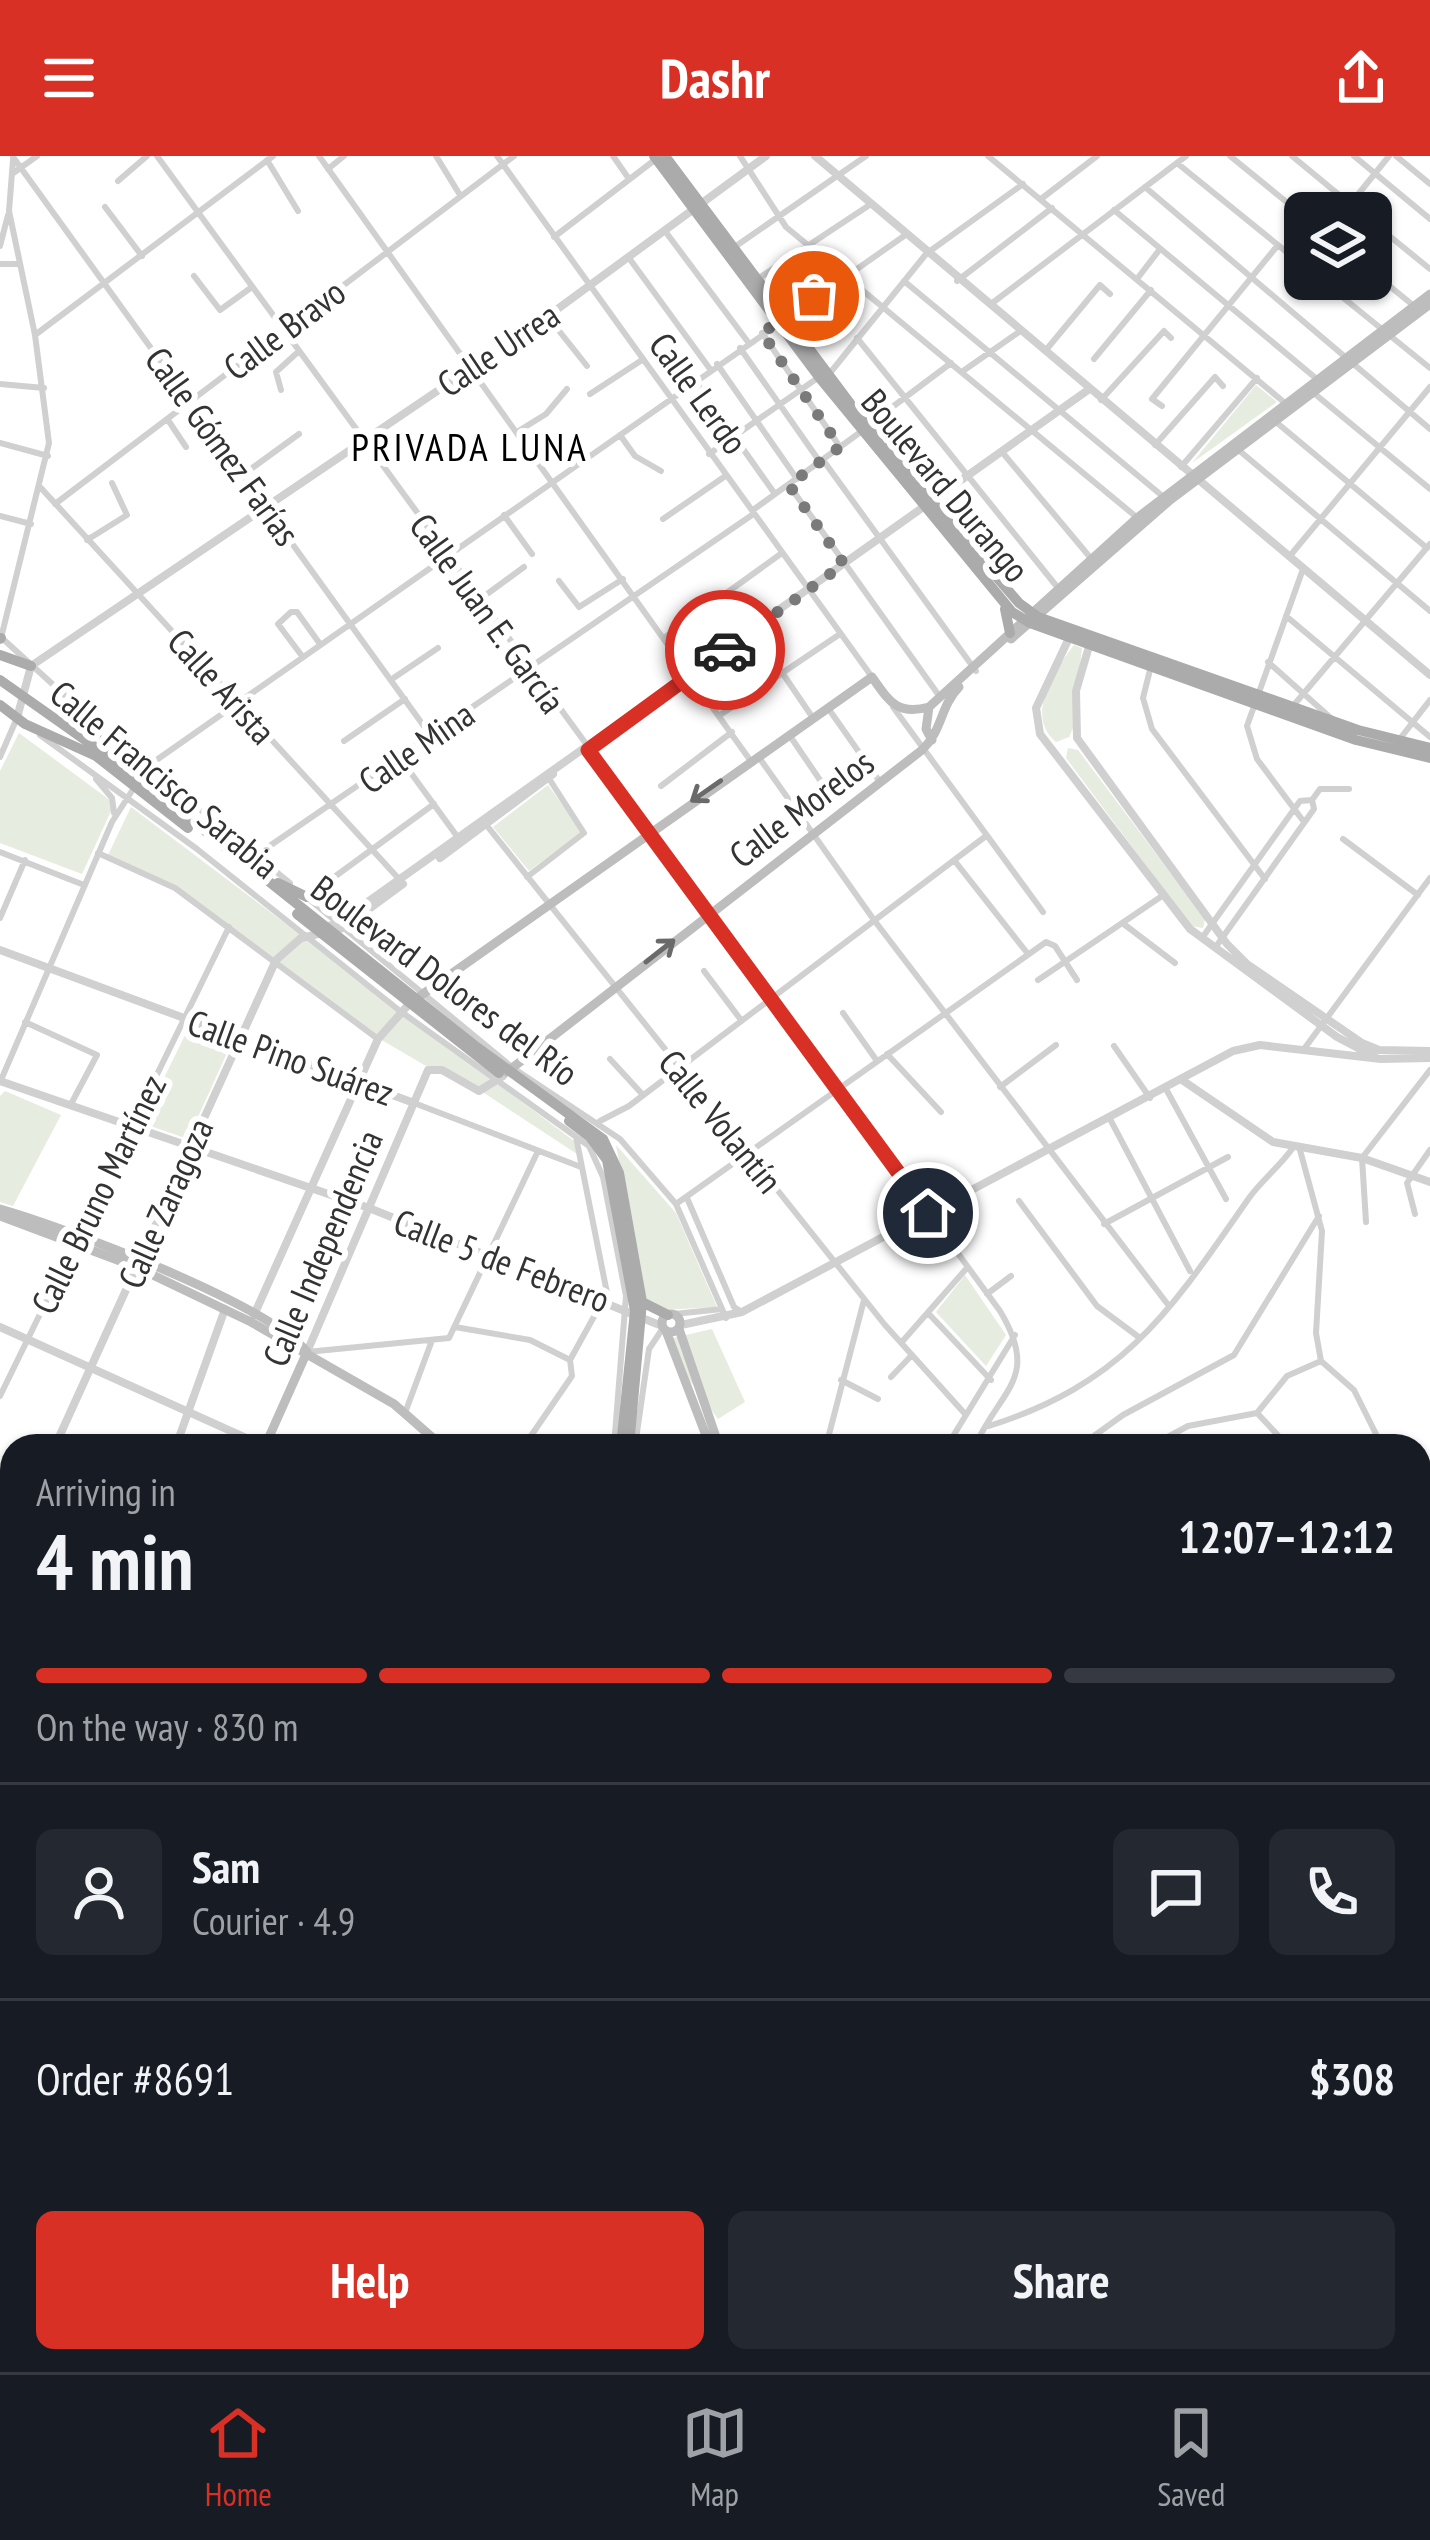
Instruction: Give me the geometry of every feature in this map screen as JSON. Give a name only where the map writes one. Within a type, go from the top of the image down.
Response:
[{"type":"main road","name":"Boulevard Durango","points":[[659,157],[823,376],[1000,600],[1071,633],[1430,758]]},
{"type":"main road","name":"Boulevard Durango","points":[[697,206],[733,248],[780,320]]},
{"type":"main road","points":[[974,669],[1140,520],[1426,302]]},
{"type":"main road","points":[[1310,390],[1351,360]]},
{"type":"main road","name":"Boulevard Durango","points":[[927,506],[1031,618]]},
{"type":"main road","points":[[1000,600],[1010,632]]},
{"type":"main road","points":[[893,707],[906,711],[943,700],[1010,632],[1031,618]]},
{"type":"main road","name":"Boulevard Durango","points":[[1091,640],[1151,666],[1255,698]]},
{"type":"main road","points":[[0,656],[32,667]]},
{"type":"main road","points":[[412,1002],[872,677]]},
{"type":"main road","name":"Calle Lerdo","points":[[872,677],[893,707]]},
{"type":"main road","name":"Boulevard Dolores del Río","points":[[0,680],[60,720],[389,978],[412,1002]]},
{"type":"main road","points":[[932,740],[943,700]]},
{"type":"main road","name":"Boulevard Dolores del Río","points":[[0,705],[21,721],[89,752],[137,781],[326,930],[359,964],[584,1132],[602,1151],[636,1309],[636,1384],[627,1434]]},
{"type":"main road","points":[[929,707],[926,729],[932,740]]},
{"type":"main road","name":"Boulevard Durango","points":[[1290,710],[1334,721],[1397,747],[1430,748]]},
{"type":"main road","points":[[60,720],[114,739]]},
{"type":"main road","name":"Calle Morelos","points":[[505,1074],[932,740]]},
{"type":"main road","points":[[261,877],[307,897]]},
{"type":"main road","points":[[366,947],[389,978]]},
{"type":"main road","points":[[359,964],[367,985]]},
{"type":"main road","points":[[0,1212],[75,1238],[253,1318],[406,1412],[429,1434]]},
{"type":"main road","points":[[636,1309],[680,1327],[715,1434]]},
{"type":"main road","name":"Boulevard Dolores del Río","points":[[626,1434],[636,1309]]},
{"type":"main road","points":[[666,1321],[706,1434]]},
{"type":"main road","name":"Calle Independencia","points":[[270,1434],[307,1352]]},
{"type":"main road","points":[[622,1371],[631,1358]]},
{"type":"main road","points":[[636,1384],[646,1371]]},
{"type":"street","points":[[12,174],[37,156]]},
{"type":"street","points":[[118,181],[148,156]]},
{"type":"street","name":"Calle Juan E. García","points":[[157,156],[1015,1335]]},
{"type":"street","points":[[319,156],[732,732],[813,832],[1000,1088],[1169,1306]]},
{"type":"street","points":[[328,169],[344,156]]},
{"type":"street","points":[[436,156],[460,195]]},
{"type":"street","name":"Calle Lerdo","points":[[497,156],[872,677]]},
{"type":"street","name":"Calle Bravo","points":[[55,504],[514,156]]},
{"type":"street","points":[[613,156],[629,179]]},
{"type":"street","points":[[740,156],[778,215],[810,246],[1140,520]]},
{"type":"street","name":"Calle Urrea","points":[[32,667],[590,287],[766,156]]},
{"type":"street","points":[[815,156],[868,206],[1430,675]]},
{"type":"street","points":[[733,248],[866,156]]},
{"type":"street","points":[[988,156],[1289,406]]},
{"type":"street","points":[[1041,199],[1097,156]]},
{"type":"street","points":[[988,306],[1186,156]]},
{"type":"street","points":[[1230,156],[1284,201]]},
{"type":"street","points":[[1292,156],[1336,192]]},
{"type":"street","points":[[1354,156],[1430,219]]},
{"type":"street","points":[[1360,192],[1392,156],[1430,184]]},
{"type":"street","points":[[0,246],[9,212],[13,157]]},
{"type":"street","name":"Calle Gómez Farías","points":[[13,157],[431,736]]},
{"type":"street","points":[[554,237],[659,157]]},
{"type":"street","points":[[35,335],[270,158],[298,211]]},
{"type":"street","points":[[1177,163],[1284,249]]},
{"type":"street","points":[[709,454],[823,376],[926,254],[1023,184]]},
{"type":"street","points":[[1145,187],[1430,429]]},
{"type":"street","points":[[755,280],[868,206]]},
{"type":"street","points":[[105,207],[142,256]]},
{"type":"street","points":[[956,280],[1052,208]]},
{"type":"street","points":[[1114,210],[1318,380]]},
{"type":"street","points":[[0,638],[48,456],[44,388],[9,212]]},
{"type":"street","points":[[665,231],[748,342]]},
{"type":"street","points":[[0,1082],[112,822],[148,766],[904,236]]},
{"type":"street","points":[[1392,238],[1430,269]]},
{"type":"street","points":[[1162,406],[1152,399],[1278,245]]},
{"type":"street","points":[[1137,279],[1160,249]]},
{"type":"street","points":[[629,258],[797,479]]},
{"type":"street","points":[[0,264],[19,264]]},
{"type":"street","points":[[194,277],[220,310],[252,287]]},
{"type":"street","points":[[904,281],[1167,499]]},
{"type":"street","points":[[1392,283],[1426,302]]},
{"type":"street","points":[[1044,353],[1100,285],[1110,294]]},
{"type":"street","points":[[1094,359],[1151,290]]},
{"type":"street","points":[[1346,300],[1430,368]]},
{"type":"street","points":[[548,316],[586,366]]},
{"type":"street","points":[[962,371],[1018,332]]},
{"type":"street","points":[[762,333],[840,447]]},
{"type":"street","points":[[1101,400],[1168,334]]},
{"type":"street","points":[[857,338],[1060,591]]},
{"type":"street","points":[[740,349],[974,669]]},
{"type":"street","points":[[281,390],[276,372],[298,352]]},
{"type":"street","points":[[590,394],[642,359]]},
{"type":"street","name":"Calle Mina","points":[[255,856],[634,596],[952,363]]},
{"type":"street","points":[[1155,445],[1215,377],[1223,386]]},
{"type":"street","points":[[1181,466],[1257,379]]},
{"type":"street","points":[[695,381],[776,494]]},
{"type":"street","points":[[0,384],[44,388]]},
{"type":"street","points":[[1289,557],[1430,387]]},
{"type":"street","points":[[518,432],[546,414],[567,389]]},
{"type":"street","points":[[276,960],[402,882],[1088,390]]},
{"type":"street","points":[[1310,390],[1430,490]]},
{"type":"street","points":[[1273,418],[1429,547],[1290,710]]},
{"type":"street","points":[[167,419],[187,447]]},
{"type":"street","points":[[244,474],[299,434]]},
{"type":"street","points":[[619,435],[635,456],[661,471]]},
{"type":"street","points":[[0,442],[48,456]]},
{"type":"street","points":[[1235,447],[1430,611]]},
{"type":"street","points":[[1002,452],[1094,562]]},
{"type":"street","points":[[663,519],[725,476]]},
{"type":"street","points":[[87,540],[128,515],[112,483]]},
{"type":"street","points":[[789,485],[943,700]]},
{"type":"street","name":"Calle Arista","points":[[40,488],[402,882]]},
{"type":"street","points":[[503,515],[532,554]]},
{"type":"street","points":[[0,516],[32,524]]},
{"type":"street","points":[[664,638],[782,553]]},
{"type":"street","points":[[478,600],[524,567]]},
{"type":"street","points":[[1303,569],[1247,726],[1250,746],[1304,822]]},
{"type":"street","points":[[559,581],[579,607],[622,579]]},
{"type":"street","points":[[302,656],[278,624],[293,610],[320,644]]},
{"type":"street","points":[[1285,616],[1430,737]]},
{"type":"street","points":[[753,630],[813,718]]},
{"type":"street","points":[[1071,633],[1036,707],[1034,722],[1162,896],[1201,938],[1324,1023],[1380,1055]]},
{"type":"street","points":[[720,715],[840,634]]},
{"type":"street","name":"Calle Francisco Sarabia","points":[[0,638],[114,739],[307,897],[326,930],[366,947],[412,1002]]},
{"type":"street","points":[[1091,640],[1076,691],[1077,738],[1222,936],[1247,964],[1324,1023]]},
{"type":"street","points":[[392,679],[438,648]]},
{"type":"street","points":[[1268,662],[1334,721]]},
{"type":"street","points":[[1151,666],[1143,698],[1152,729],[1264,879]]},
{"type":"street","points":[[0,757],[21,721],[32,667]]},
{"type":"street","points":[[344,741],[405,699]]},
{"type":"street","points":[[1397,747],[1430,700]]},
{"type":"street","name":"Calle Lerdo","points":[[893,707],[1043,913]]},
{"type":"street","points":[[828,708],[880,782]]},
{"type":"street","points":[[21,721],[326,930],[367,985],[412,1002],[379,1039],[253,1318]]},
{"type":"street","points":[[661,786],[732,732]]},
{"type":"street","points":[[789,734],[822,783]]},
{"type":"street","points":[[399,757],[459,840]]},
{"type":"street","points":[[85,767],[112,798],[112,822]]},
{"type":"street","points":[[526,877],[582,837],[584,829],[550,776]]},
{"type":"street","points":[[1312,800],[1326,786],[1349,789]]},
{"type":"street","points":[[1201,938],[1293,811],[1303,799],[1312,800]]},
{"type":"street","points":[[1215,948],[1314,809],[1312,800]]},
{"type":"street","points":[[307,897],[434,804]]},
{"type":"street","name":"Calle Volantín","points":[[484,823],[864,1300],[966,1415]]},
{"type":"street","points":[[600,1121],[679,1069],[986,836]]},
{"type":"street","points":[[1343,838],[1418,895]]},
{"type":"street","points":[[0,852],[84,885]]},
{"type":"street","name":"Calle Francisco Sarabia","points":[[98,853],[172,886],[379,1039]]},
{"type":"street","points":[[0,918],[25,860]]},
{"type":"street","points":[[954,860],[1028,954]]},
{"type":"street","points":[[1304,1049],[1430,878]]},
{"type":"street","points":[[1038,980],[1162,896]]},
{"type":"street","points":[[1124,924],[1175,963]]},
{"type":"street","name":"Calle Bruno Martínez","points":[[0,1396],[229,927]]},
{"type":"street","points":[[676,1204],[1049,942],[1076,980]]},
{"type":"street","name":"Calle Pino Suárez","points":[[0,950],[580,1167]]},
{"type":"street","name":"Calle Zaragoza","points":[[60,1434],[276,960]]},
{"type":"street","points":[[704,971],[741,1020]]},
{"type":"street","points":[[843,1012],[877,1061]]},
{"type":"street","points":[[25,1022],[97,1054],[70,1106]]},
{"type":"street","points":[[1000,1088],[1056,1045]]},
{"type":"street","points":[[1114,1046],[1150,1098]]},
{"type":"street","points":[[628,1434],[651,1341],[666,1321],[742,1312],[1245,1047],[1430,1054]]},
{"type":"street","points":[[887,1054],[940,1112]]},
{"type":"street","points":[[610,1059],[643,1095]]},
{"type":"street","name":"Calle Independencia","points":[[307,1352],[428,1070],[442,1070],[477,1090],[486,1087]]},
{"type":"street","points":[[1366,1222],[1362,1158],[1430,1070]]},
{"type":"street","points":[[505,1074],[600,1121],[676,1204],[724,1314]]},
{"type":"street","points":[[505,1074],[595,1154],[603,1177],[636,1309],[622,1371],[625,1434]]},
{"type":"street","name":"Calle Morelos","points":[[486,1087],[505,1074]]},
{"type":"street","points":[[1181,1080],[1257,1134],[1296,1149],[1362,1158],[1430,1182]]},
{"type":"street","name":"Calle 5 de Febrero","points":[[0,1082],[369,1208],[604,1301],[636,1309]]},
{"type":"street","points":[[1166,1089],[1226,1199]]},
{"type":"street","points":[[1110,1118],[1190,1270]]},
{"type":"street","points":[[532,1434],[572,1376],[570,1360],[604,1301],[607,1283],[575,1133]]},
{"type":"street","points":[[1296,1149],[1319,1216],[1321,1361],[1354,1390],[1376,1434]]},
{"type":"street","points":[[986,1428],[1058,1401],[1100,1377],[1169,1306],[1296,1149]]},
{"type":"street","points":[[1415,1214],[1407,1193],[1412,1174],[1430,1150]]},
{"type":"street","points":[[307,1352],[449,1338],[538,1151]]},
{"type":"street","points":[[1104,1223],[1228,1157]]},
{"type":"street","points":[[687,1196],[734,1307],[742,1312]]},
{"type":"street","points":[[1019,1201],[1097,1306],[1139,1338]]},
{"type":"street","points":[[1096,1434],[1124,1414],[1234,1355],[1256,1326],[1319,1216]]},
{"type":"street","points":[[901,1343],[967,1268]]},
{"type":"street","points":[[987,1294],[1011,1276]]},
{"type":"street","points":[[828,1434],[864,1300]]},
{"type":"street","points":[[179,1434],[227,1305]]},
{"type":"street","points":[[928,1313],[991,1380]]},
{"type":"street","points":[[680,1327],[724,1314]]},
{"type":"street","points":[[0,1327],[239,1434]]},
{"type":"street","points":[[455,1327],[530,1340],[570,1360]]},
{"type":"street","points":[[954,1434],[1015,1335]]},
{"type":"street","points":[[982,1434],[1017,1375],[1015,1335]]},
{"type":"street","points":[[406,1412],[432,1341]]},
{"type":"street","points":[[891,1377],[911,1356]]},
{"type":"street","points":[[1173,1434],[1188,1426],[1257,1413],[1287,1376],[1321,1361]]},
{"type":"street","points":[[841,1380],[878,1399]]},
{"type":"street","points":[[1257,1413],[1277,1434]]},
{"type":"shaded area","points":[[1256,385],[1277,402],[1192,463]]},
{"type":"shaded area","points":[[1074,645],[1082,648],[1073,728],[1069,737],[1056,742],[1047,732],[1043,707],[1051,681]]},
{"type":"shaded area","points":[[19,733],[111,801],[112,809],[82,874],[0,843],[0,771]]},
{"type":"shaded area","points":[[1068,748],[1078,750],[1205,919],[1203,928],[1191,926],[1066,758]]},
{"type":"shaded area","points":[[548,785],[582,832],[529,871],[493,827]]},
{"type":"shaded area","points":[[131,807],[574,1141],[577,1154],[446,1068],[426,1066],[380,1039],[174,886],[108,855]]},
{"type":"shaded area","points":[[188,1029],[231,1044],[188,1139],[142,1123]]},
{"type":"shaded area","points":[[5,1091],[61,1115],[13,1206],[0,1202],[0,1096]]},
{"type":"shaded area","points":[[616,1145],[676,1213],[717,1307],[662,1310],[645,1305]]},
{"type":"shaded area","points":[[965,1275],[1006,1335],[986,1366],[936,1312]]},
{"type":"shaded area","points":[[712,1329],[745,1402],[718,1419],[690,1381],[673,1338]]},
{"type":"way so far","points":[[725,650],[844,564],[789,485],[840,447],[762,333],[814,296]]},
{"type":"district","name":"PRIVADA LUNA","points":[[470,446]]},
{"type":"route","points":[[725,650],[588,750],[928,1213]]}]
